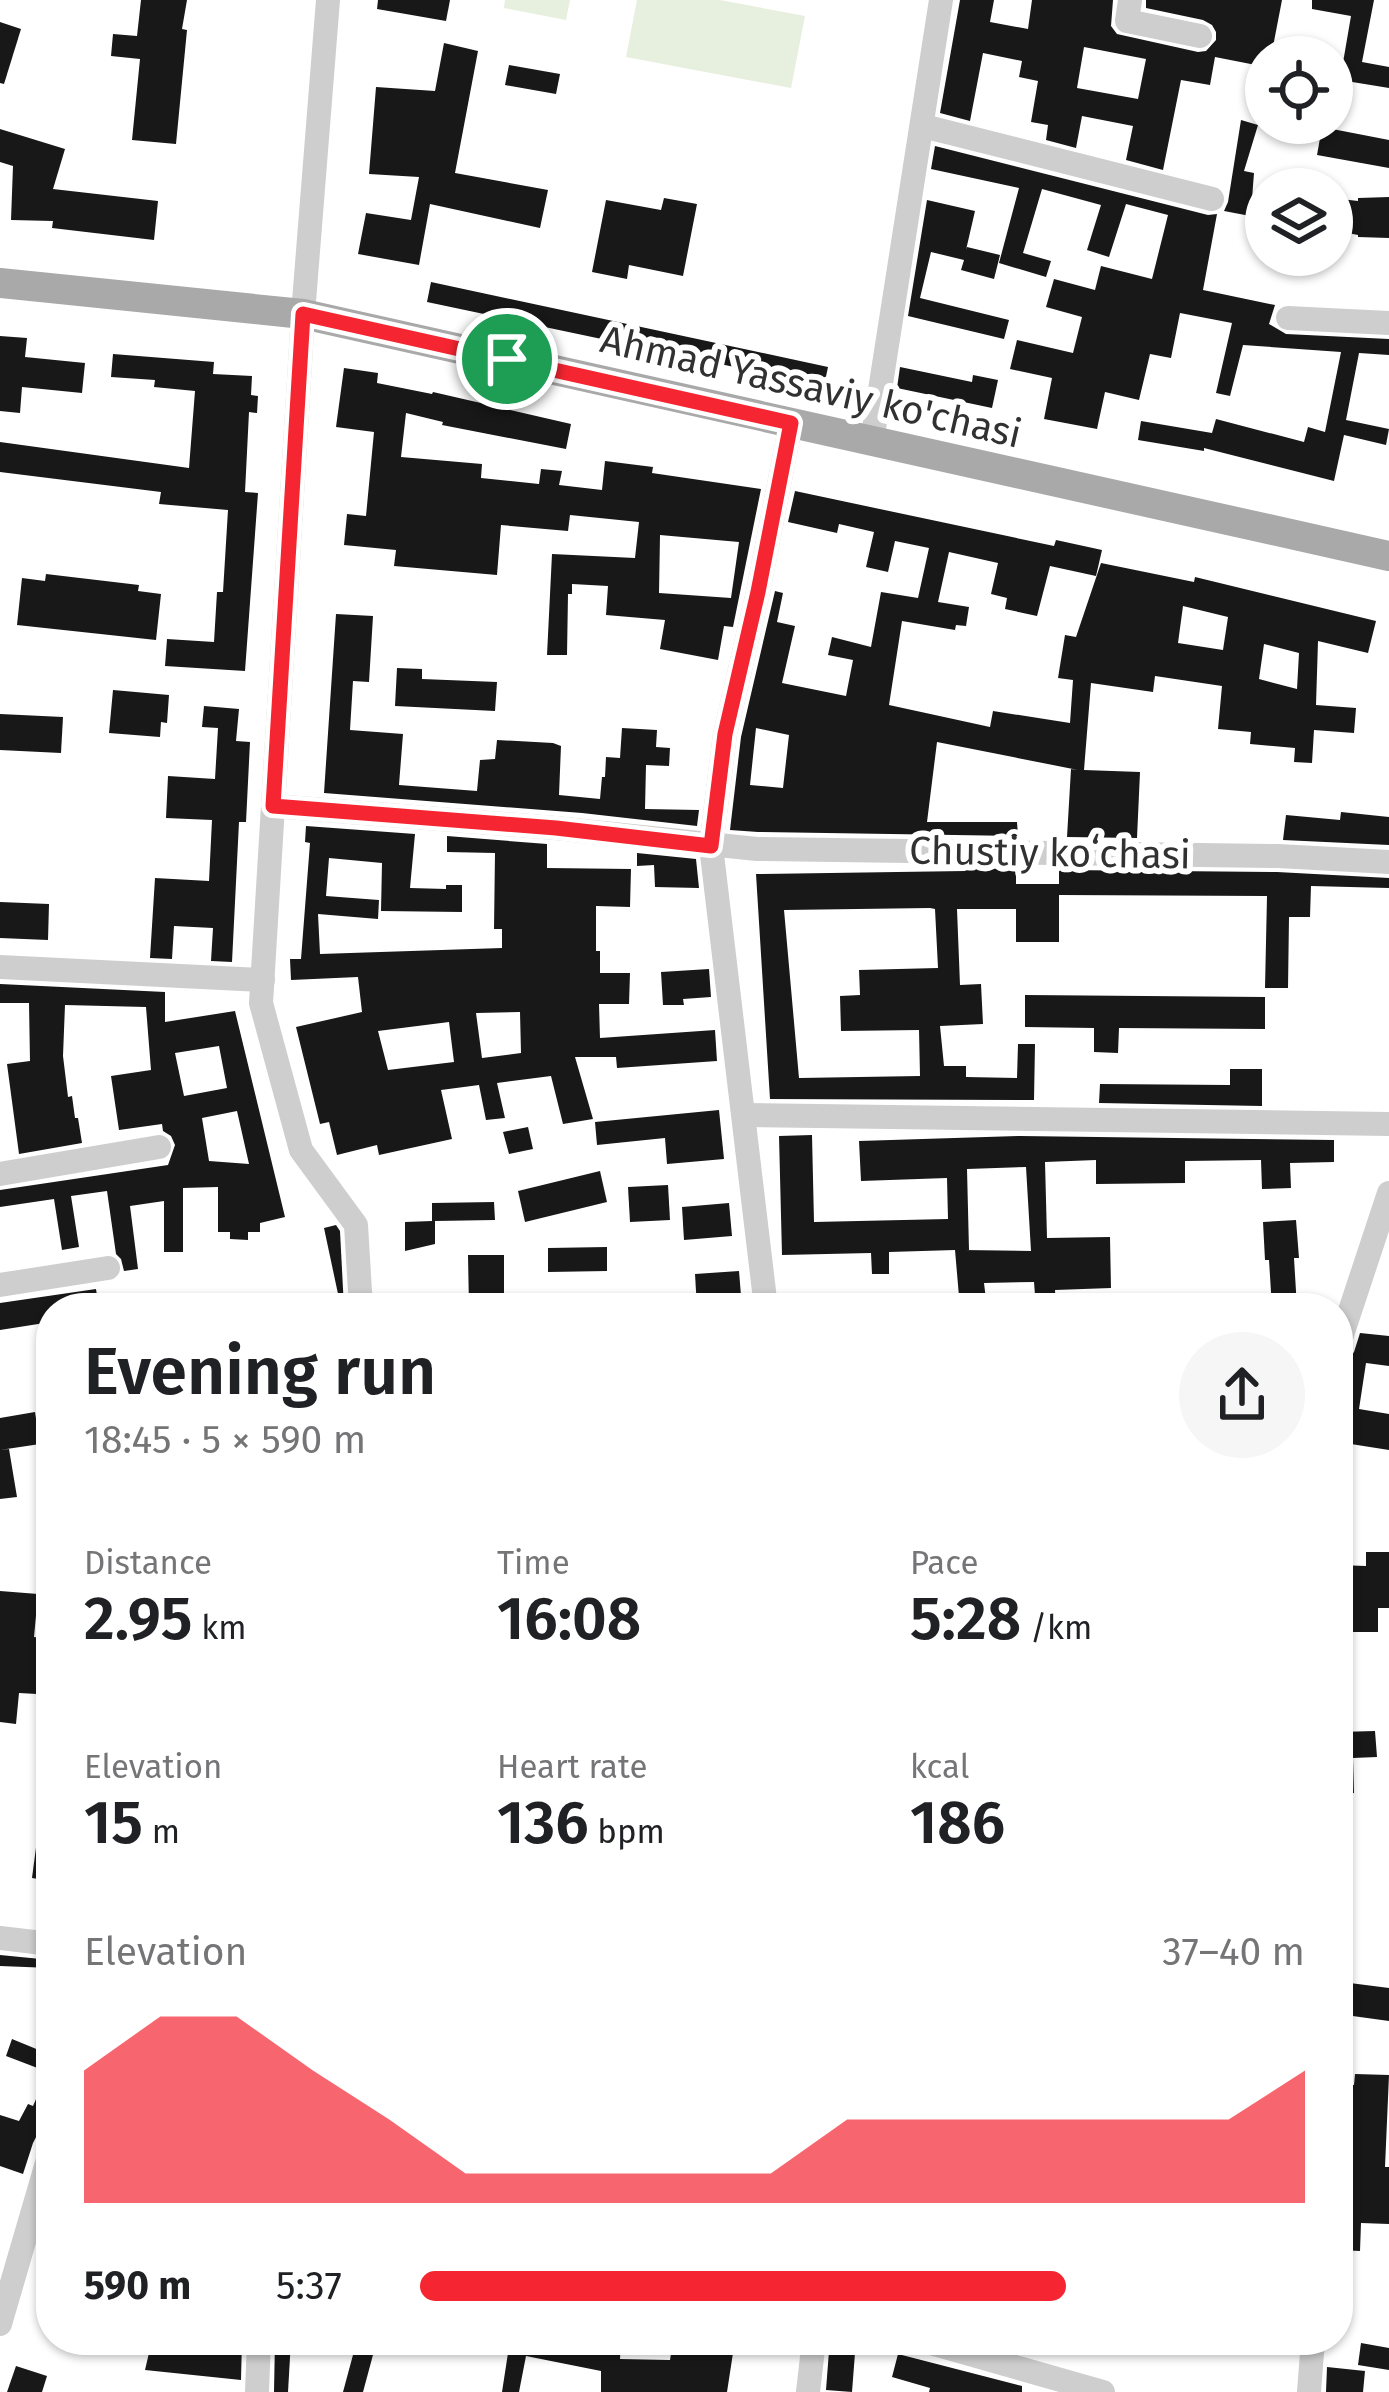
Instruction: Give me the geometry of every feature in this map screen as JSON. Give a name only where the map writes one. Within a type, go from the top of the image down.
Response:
[{"type":"main road","name":"Ahmad Yassaviy ko'chasi","points":[[0,283],[303,314],[1389,556]]},
{"type":"street","points":[[328,0],[303,314],[261,1003],[301,1150],[356,1225],[360,1293]]},
{"type":"street","points":[[1130,0],[1127,21],[1200,36]]},
{"type":"street","points":[[872,441],[923,126],[936,1]]},
{"type":"street","points":[[923,126],[1212,199]]},
{"type":"street","points":[[1288,318],[1389,323]]},
{"type":"street","points":[[764,1293],[711,846],[725,734],[791,423]]},
{"type":"street","name":"Chustiy koʻchasi","points":[[273,806],[757,849],[1278,856],[1389,862]]},
{"type":"street","points":[[0,967],[263,980]]},
{"type":"street","points":[[744,1115],[1389,1124]]},
{"type":"street","points":[[0,1174],[159,1147]]},
{"type":"street","points":[[1353,1302],[1389,1193]]},
{"type":"street","points":[[0,1285],[108,1268]]},
{"type":"street","points":[[0,1938],[36,1942]]},
{"type":"street","points":[[0,2324],[36,2201]]},
{"type":"street","points":[[257,2392],[258,2355]]},
{"type":"street","points":[[808,2392],[812,2355]]},
{"type":"street","points":[[973,2355],[1103,2392]]},
{"type":"street","points":[[1309,2392],[1312,2355]]},
{"type":"green space","points":[[505,0],[570,0],[566,20],[504,8]]},
{"type":"green space","points":[[637,0],[720,0],[805,16],[791,88],[626,57]]},
{"type":"building","points":[[141,0],[187,0],[176,144],[132,140],[140,59],[111,56],[113,34],[137,36]]},
{"type":"building","points":[[378,0],[450,0],[446,21],[377,9]]},
{"type":"building","points":[[960,0],[994,0],[990,22],[1028,29],[1032,0],[1113,0],[1111,26],[1117,34],[1198,52],[1206,51],[1216,40],[1212,25],[1146,8],[1146,0],[1282,0],[1275,36],[1245,36],[1245,63],[1215,57],[1210,85],[1181,80],[1163,170],[1126,160],[1133,126],[1082,116],[1076,148],[1046,140],[1048,125],[1031,122],[1038,81],[1019,77],[1022,61],[983,53],[970,121],[940,113]],"holes":[[[1084,47],[1146,59],[1138,99],[1077,88]]]},
{"type":"building","points":[[1312,0],[1374,0],[1362,62],[1389,67],[1389,88],[1353,82],[1353,36],[1348,36],[1351,16],[1312,9]]},
{"type":"building","points":[[0,22],[21,29],[4,84],[0,83]]},
{"type":"building","points":[[444,43],[478,51],[455,173],[548,190],[540,228],[430,204],[419,265],[358,254],[366,213],[411,220],[419,177],[369,174],[376,87],[435,91]]},
{"type":"building","points":[[509,65],[560,74],[556,94],[505,85]]},
{"type":"building","points":[[1241,120],[1245,121],[1245,144],[1252,144],[1244,171],[1245,215],[1224,211]]},
{"type":"building","points":[[0,129],[65,149],[53,189],[158,201],[154,240],[52,228],[53,221],[11,220],[13,166],[0,162]]},
{"type":"building","points":[[1353,133],[1389,140],[1389,168],[1317,155],[1319,144],[1353,144]]},
{"type":"building","points":[[935,146],[1217,214],[1203,290],[1275,305],[1269,324],[1286,334],[1389,339],[1389,355],[1359,353],[1346,420],[1389,429],[1386,445],[1344,435],[1334,481],[1204,448],[1138,440],[1141,421],[1212,433],[1216,419],[1304,442],[1308,427],[1325,432],[1341,352],[1243,345],[1230,396],[1216,393],[1232,323],[1180,313],[1171,358],[1150,354],[1139,400],[1105,392],[1097,429],[1044,419],[1052,378],[1010,369],[1017,340],[1073,353],[1082,317],[1046,307],[1054,279],[1095,290],[1101,266],[1152,279],[1168,215],[1126,204],[1109,257],[1087,250],[1101,205],[1042,189],[1023,253],[1051,261],[1046,277],[999,263],[1019,188],[931,169]]},
{"type":"building","points":[[1389,197],[1389,238],[1353,234],[1353,200]]},
{"type":"building","points":[[664,198],[697,204],[683,276],[629,265],[627,279],[592,272],[606,200],[661,210]]},
{"type":"building","points":[[927,200],[975,211],[966,250],[1000,255],[994,279],[961,270],[964,260],[931,252],[920,298],[1009,320],[1004,339],[908,316]]},
{"type":"building","points":[[431,282],[828,367],[824,386],[427,302]]},
{"type":"building","points":[[0,336],[27,338],[25,357],[85,363],[82,393],[22,387],[20,413],[0,411]]},
{"type":"building","points":[[113,354],[214,362],[213,374],[252,376],[257,413],[249,412],[245,492],[258,493],[245,671],[165,666],[167,639],[214,642],[217,592],[223,592],[228,510],[159,504],[161,492],[0,472],[0,442],[189,468],[195,391],[154,387],[155,380],[111,377]]},
{"type":"building","points":[[900,367],[972,382],[973,375],[998,380],[992,408],[897,388]]},
{"type":"building","points":[[344,368],[378,373],[377,383],[571,424],[566,449],[442,425],[406,413],[401,457],[482,464],[481,478],[539,484],[541,469],[562,471],[559,485],[602,490],[605,461],[761,489],[733,627],[724,626],[718,660],[660,649],[665,620],[606,615],[608,586],[572,584],[567,655],[547,655],[552,554],[635,558],[639,522],[570,515],[568,531],[501,525],[497,575],[394,566],[396,550],[344,545],[347,514],[366,516],[374,432],[336,427]],"holes":[[[660,535],[739,542],[731,598],[659,593]]]},
{"type":"building","points":[[795,491],[1054,546],[1056,540],[1102,550],[1096,576],[1050,566],[1037,616],[1005,609],[1007,598],[991,594],[998,563],[949,552],[938,602],[969,607],[966,626],[956,625],[955,630],[902,621],[889,705],[990,727],[993,711],[1070,723],[1073,680],[1058,678],[1065,635],[1076,637],[1101,563],[1194,582],[1195,577],[1376,621],[1368,653],[1318,641],[1316,705],[1356,708],[1354,733],[1314,730],[1312,763],[1294,762],[1295,748],[1250,744],[1251,732],[1218,729],[1222,686],[1155,676],[1153,692],[1091,683],[1084,770],[1140,772],[1137,838],[1067,837],[1071,769],[1078,770],[937,742],[927,822],[1017,822],[1018,836],[730,830],[741,737],[775,591],[783,593],[777,622],[795,626],[782,683],[846,696],[853,660],[828,655],[832,637],[871,647],[881,592],[918,598],[929,548],[895,541],[888,572],[866,567],[874,532],[839,524],[837,533],[788,522]],"holes":[[[1183,606],[1228,617],[1223,650],[1178,643]],[[1264,644],[1299,653],[1297,689],[1259,679]],[[756,728],[789,735],[783,788],[750,785]]]},
{"type":"building","points":[[46,574],[139,585],[138,591],[161,594],[156,640],[17,625],[22,578],[45,581]]},
{"type":"building","points":[[336,614],[373,616],[369,682],[353,681],[350,730],[403,734],[399,785],[477,791],[480,760],[495,759],[497,740],[553,743],[561,746],[559,795],[600,799],[606,757],[620,758],[622,728],[657,730],[656,747],[670,748],[669,766],[646,765],[645,809],[699,810],[697,826],[324,793]]},
{"type":"building","points":[[397,668],[422,669],[422,679],[497,682],[495,711],[395,706]]},
{"type":"building","points":[[113,690],[169,695],[167,723],[161,722],[160,737],[109,733]]},
{"type":"building","points":[[204,706],[239,709],[236,741],[250,742],[246,822],[239,822],[232,962],[211,961],[213,928],[174,926],[172,959],[150,958],[155,878],[209,881],[212,820],[166,818],[168,776],[215,779],[218,728],[202,727]]},
{"type":"building","points":[[0,714],[63,717],[61,753],[0,750]]},
{"type":"building","points":[[1341,812],[1389,817],[1389,845],[1283,840],[1286,815],[1340,820]]},
{"type":"building","points":[[306,826],[415,834],[410,888],[462,885],[462,912],[381,911],[382,863],[329,858],[326,896],[379,900],[378,919],[318,914],[320,954],[502,948],[502,929],[494,929],[495,853],[447,852],[447,836],[547,844],[547,868],[631,869],[630,907],[596,906],[600,973],[630,973],[629,1004],[599,1004],[600,1038],[715,1030],[717,1061],[617,1068],[616,1057],[575,1057],[593,1119],[563,1124],[551,1076],[497,1083],[505,1118],[486,1120],[479,1085],[441,1090],[452,1139],[379,1155],[377,1145],[337,1155],[329,1122],[320,1124],[296,1027],[362,1012],[358,977],[291,980],[290,959],[301,959],[310,843],[305,842]],"holes":[[[520,1012],[521,1053],[482,1058],[476,1013]],[[449,1022],[454,1062],[388,1070],[378,1031]]]},
{"type":"building","points":[[637,853],[696,859],[699,888],[655,887],[654,865],[637,866]]},
{"type":"building","points":[[1016,869],[1016,884],[1059,884],[1059,870],[1277,872],[1389,878],[1389,888],[1311,886],[1310,917],[1289,917],[1288,988],[1265,988],[1267,896],[1059,895],[1059,942],[1016,942],[1016,909],[957,909],[960,985],[981,984],[983,1024],[940,1026],[944,1066],[966,1066],[966,1077],[1017,1078],[1018,1044],[1035,1044],[1034,1100],[770,1099],[756,874]],"holes":[[[935,909],[938,968],[859,970],[860,995],[840,996],[841,1031],[919,1030],[920,1076],[799,1078],[784,910]]]},
{"type":"building","points":[[0,902],[49,904],[48,940],[0,938]]},
{"type":"building","points":[[709,969],[711,997],[663,1005],[661,972]]},
{"type":"building","points":[[0,984],[165,992],[165,1022],[235,1011],[285,1217],[260,1223],[260,1232],[248,1232],[248,1240],[230,1239],[230,1232],[218,1232],[218,1187],[183,1188],[183,1252],[164,1252],[164,1201],[130,1206],[138,1269],[124,1271],[116,1254],[107,1191],[71,1196],[79,1247],[62,1250],[54,1199],[0,1207],[0,1190],[168,1165],[175,1145],[162,1124],[119,1130],[111,1076],[151,1070],[146,1007],[65,1005],[63,1056],[68,1097],[72,1096],[82,1143],[19,1154],[7,1064],[30,1061],[29,1003],[0,1003]],"holes":[[[219,1046],[227,1088],[184,1096],[175,1053]],[[237,1111],[249,1164],[209,1161],[202,1118]]]},
{"type":"building","points":[[1025,995],[1265,997],[1265,1029],[1119,1028],[1118,1053],[1094,1052],[1094,1028],[1025,1027]]},
{"type":"building","points":[[1230,1069],[1262,1069],[1262,1106],[1099,1103],[1100,1084],[1230,1085]]},
{"type":"building","points":[[719,1110],[724,1159],[667,1164],[665,1138],[597,1145],[595,1122]]},
{"type":"building","points":[[528,1127],[533,1149],[509,1154],[503,1132]]},
{"type":"building","points":[[812,1135],[814,1222],[948,1219],[947,1178],[861,1181],[859,1141],[1020,1136],[1334,1140],[1334,1162],[1290,1163],[1291,1188],[1262,1189],[1261,1160],[1185,1161],[1185,1183],[1096,1184],[1096,1160],[1045,1162],[1047,1238],[1110,1237],[1111,1288],[1035,1293],[1034,1282],[984,1283],[985,1293],[959,1293],[955,1250],[889,1252],[889,1274],[872,1274],[871,1253],[782,1255],[779,1136]],"holes":[[[1026,1167],[1031,1251],[963,1250],[969,1250],[967,1169]]]},
{"type":"building","points":[[600,1171],[607,1202],[525,1222],[518,1191]]},
{"type":"building","points":[[668,1185],[670,1220],[630,1222],[628,1187]]},
{"type":"building","points":[[494,1202],[495,1220],[435,1221],[435,1244],[405,1251],[405,1222],[432,1221],[432,1203]]},
{"type":"building","points":[[729,1203],[732,1236],[684,1240],[682,1207]]},
{"type":"building","points":[[1296,1220],[1296,1293],[1271,1293],[1263,1222]]},
{"type":"building","points":[[336,1225],[340,1231],[343,1293],[338,1293],[324,1228]]},
{"type":"building","points":[[607,1247],[607,1271],[548,1272],[548,1248]]},
{"type":"building","points":[[468,1255],[504,1255],[504,1293],[469,1293]]},
{"type":"building","points":[[739,1271],[741,1293],[696,1293],[695,1274]]},
{"type":"building","points":[[36,1298],[36,1324],[0,1330],[0,1303]]},
{"type":"building","points":[[1360,1333],[1389,1336],[1389,1366],[1366,1363],[1359,1409],[1389,1414],[1389,1450],[1353,1444],[1354,1352]]},
{"type":"building","points":[[35,1412],[36,1445],[0,1450],[0,1418]]},
{"type":"building","points":[[9,1449],[17,1497],[0,1499],[0,1450]]},
{"type":"building","points":[[1366,1552],[1389,1552],[1389,1608],[1378,1608],[1378,1632],[1353,1632],[1353,1566],[1366,1566]]},
{"type":"building","points":[[0,1591],[36,1594],[36,1694],[19,1693],[16,1724],[0,1722]]},
{"type":"building","points":[[1375,1731],[1377,1757],[1353,1758],[1353,1732]]},
{"type":"building","points":[[0,1955],[36,1959],[36,1967],[0,1966]]},
{"type":"building","points":[[1353,1983],[1389,1988],[1389,2021],[1353,2016]]},
{"type":"building","points":[[12,2039],[36,2049],[36,2067],[6,2056]]},
{"type":"building","points":[[1355,2074],[1389,2075],[1385,2167],[1389,2167],[1389,2224],[1361,2223],[1360,2251],[1353,2251]]},
{"type":"building","points":[[36,2099],[36,2137],[23,2174],[0,2166],[0,2115],[19,2121],[28,2104],[33,2106]]},
{"type":"building","points":[[1361,2343],[1389,2348],[1389,2370],[1358,2365]]},
{"type":"building","points":[[148,2355],[242,2355],[241,2380],[145,2370]]},
{"type":"building","points":[[275,2355],[290,2355],[288,2392],[274,2392]]},
{"type":"building","points":[[353,2355],[373,2355],[363,2392],[343,2392]]},
{"type":"building","points":[[508,2355],[670,2360],[671,2355],[733,2355],[727,2392],[601,2392],[601,2371],[526,2356],[519,2392],[502,2392]]},
{"type":"building","points":[[829,2355],[855,2355],[852,2392],[826,2390]]},
{"type":"building","points":[[898,2355],[902,2355],[1022,2386],[1022,2392],[929,2392],[930,2388],[892,2377]]},
{"type":"building","points":[[16,2366],[47,2376],[42,2392],[7,2392]]},
{"type":"building","points":[[1327,2367],[1365,2371],[1363,2392],[1326,2392]]},
{"type":"route","points":[[303,314],[507,359],[791,423],[725,734],[711,846],[556,828],[273,806],[303,314]]}]
